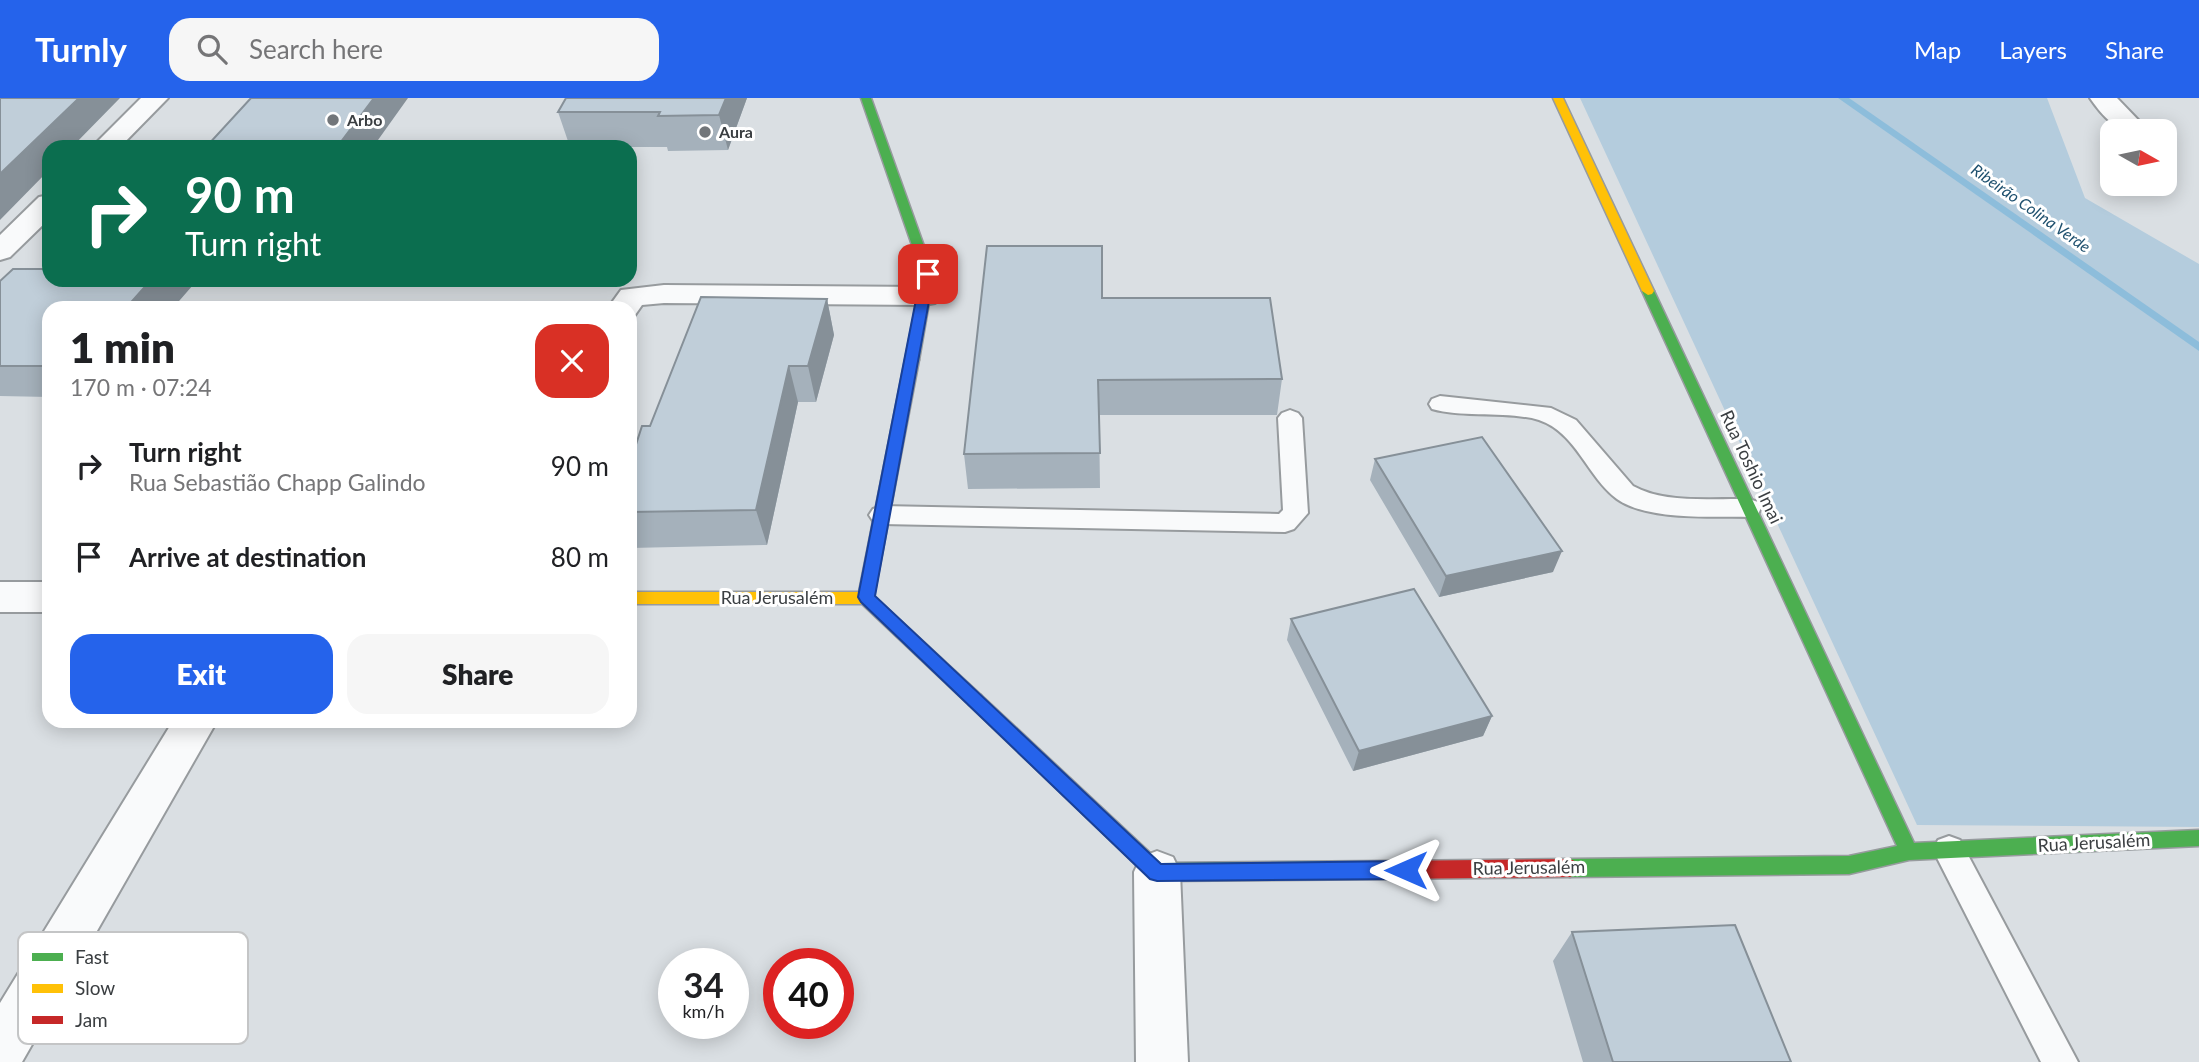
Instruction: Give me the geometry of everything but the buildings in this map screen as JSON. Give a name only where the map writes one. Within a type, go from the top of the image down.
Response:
[{"type":"street","points":[[112,140],[155,98]]},
{"type":"street","points":[[866,98],[926,285],[866,597],[1157,872],[1162,1062]]},
{"type":"street","name":"Rua Toshio Imai","points":[[1558,98],[1909,852]]},
{"type":"street","points":[[2103,98],[2124,119]]},
{"type":"street","points":[[0,251],[42,209]]},
{"type":"street","points":[[630,301],[632,298],[664,294],[926,285]]},
{"type":"street","points":[[0,597],[42,597]]},
{"type":"street","name":"Rua Jerusalém","points":[[637,598],[866,597]]},
{"type":"street","points":[[71,932],[192,728]]},
{"type":"street","name":"Rua Jerusalém","points":[[1157,872],[1849,865],[1909,852],[2199,838]]},
{"type":"street","points":[[0,1051],[18,1021]]},
{"type":"lane","points":[[1440,404],[1543,414],[1568,426],[1624,492],[1638,500],[1678,506],[1749,508]]},
{"type":"lane","points":[[882,515],[1285,523],[1296,513],[1290,418]]},
{"type":"lane","points":[[1949,850],[2060,1062]]},
{"type":"shaded area","points":[[1580,98],[2047,98],[2085,198],[2199,264],[2199,827],[1917,825]]},
{"type":"waterway","name":"Ribeirão Colina Verde","points":[[1843,98],[2199,347]]},
{"type":"traffic: fast","points":[[866,98],[928,274],[912,360]]},
{"type":"traffic: fast","points":[[1648,291],[1909,852]]},
{"type":"traffic: fast","points":[[975,700],[1157,872],[1390,870]]},
{"type":"traffic: fast","points":[[1570,868],[1849,865],[1909,852],[2199,838]]},
{"type":"traffic: slow","points":[[1558,98],[1648,291]]},
{"type":"traffic: slow","points":[[866,598],[912,360]]},
{"type":"traffic: slow","points":[[637,598],[866,598],[975,700]]},
{"type":"traffic: jam","points":[[1390,870],[1570,868]]},
{"type":"place","name":"Arbo","points":[[333,120]]},
{"type":"place","name":"Aura","points":[[705,132]]},
{"type":"route","points":[[928,274],[866,597],[1157,872],[1406,870]]}]
